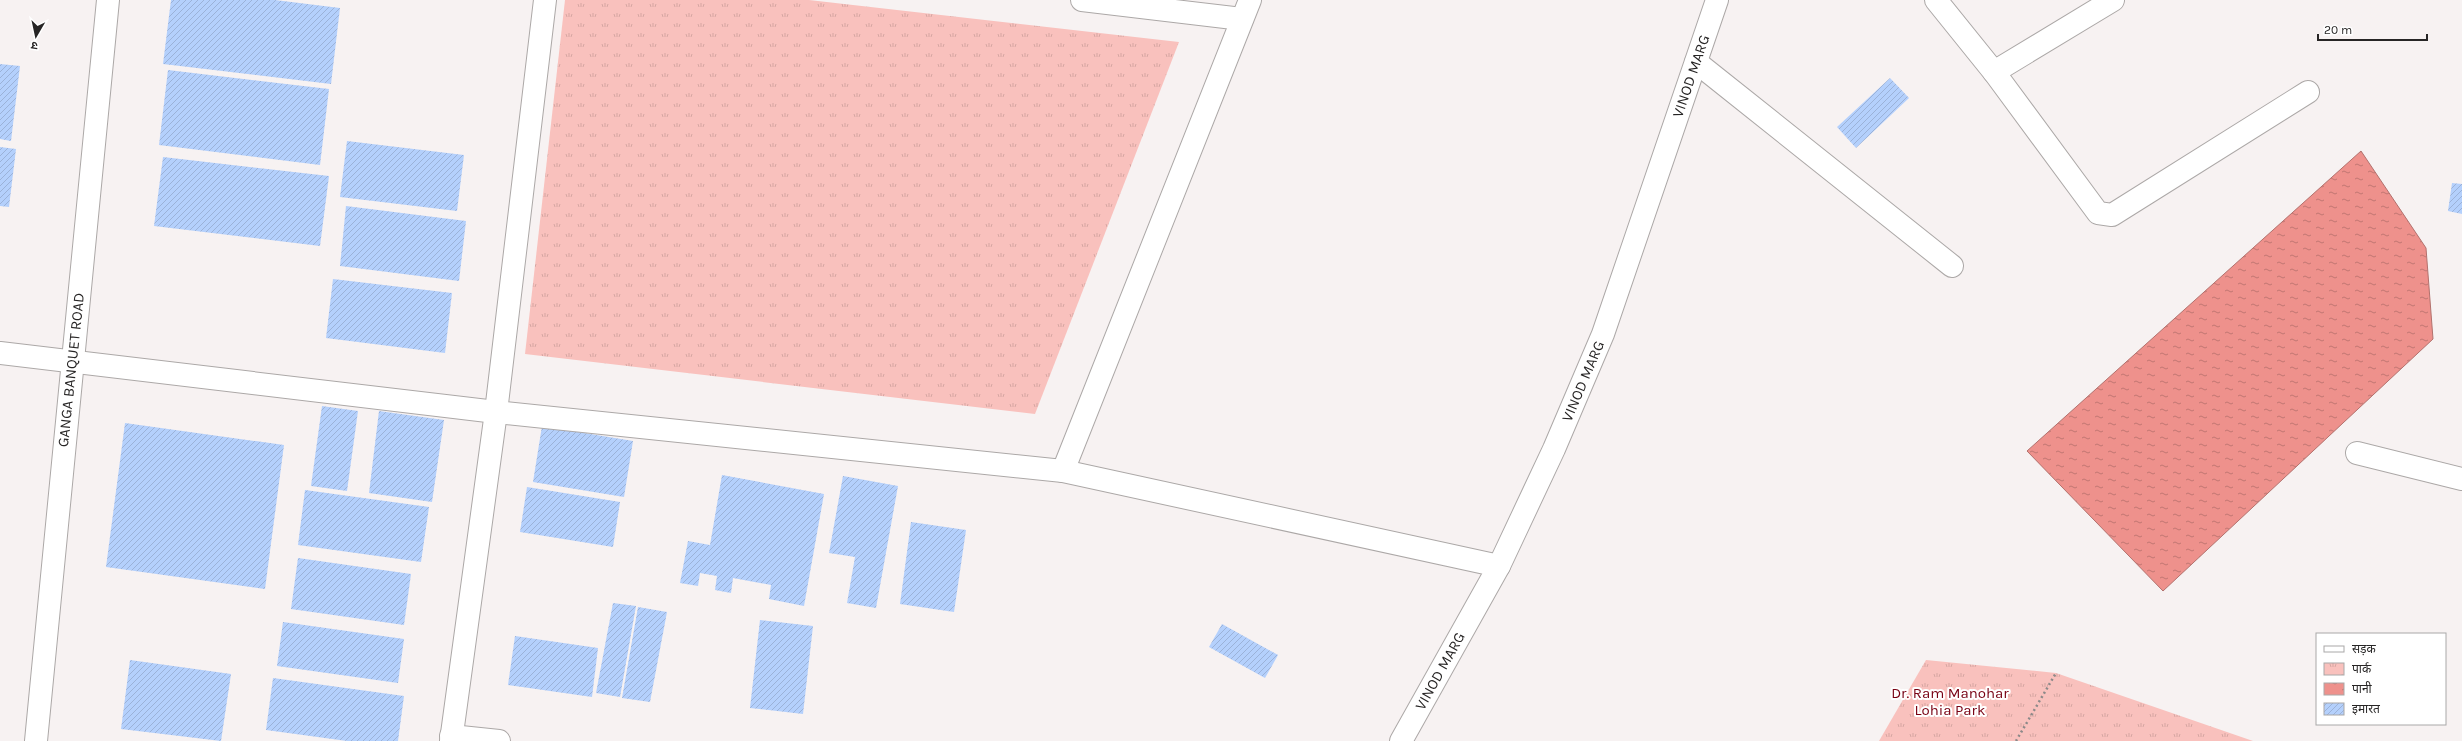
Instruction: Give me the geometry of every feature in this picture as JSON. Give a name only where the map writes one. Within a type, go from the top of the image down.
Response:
[{"type":"street","name":"GANGA BANQUET ROAD","points":[[36,741],[108,0]]},
{"type":"street","points":[[499,741],[451,739],[496,412],[545,0]]},
{"type":"street","points":[[1063,471],[1246,10],[1082,0]]},
{"type":"street","name":"VINOD MARG","points":[[1401,741],[1499,566],[1554,449],[1603,334],[1717,0]]},
{"type":"street","points":[[1936,0],[1994,72],[2098,213],[2112,215],[2308,92]]},
{"type":"street","points":[[1994,72],[2113,0]]},
{"type":"street","points":[[1696,62],[1952,266]]},
{"type":"street","points":[[0,353],[496,412],[1063,471],[1499,566]]},
{"type":"street","points":[[2357,453],[2462,479]]},
{"type":"path","points":[[2016,741],[2056,673]]},
{"type":"green space","points":[[565,0],[809,0],[1179,42],[1035,414],[525,354]]},
{"type":"green space","name":"Dr. Ram Manohar Lohia Park","points":[[1926,660],[2056,673],[2253,741],[1879,741]]},
{"type":"water","points":[[2361,151],[2426,248],[2433,339],[2163,591],[2027,451]]},
{"type":"building","points":[[171,0],[275,0],[340,8],[331,84],[163,64]]},
{"type":"building","points":[[0,64],[20,66],[11,141],[0,139]]},
{"type":"building","points":[[168,70],[329,89],[320,165],[159,145]]},
{"type":"building","points":[[1890,78],[1909,98],[1856,148],[1837,127]]},
{"type":"building","points":[[347,141],[464,155],[457,211],[340,197]]},
{"type":"building","points":[[0,147],[16,149],[9,207],[0,206]]},
{"type":"building","points":[[163,157],[329,176],[320,246],[154,226]]},
{"type":"building","points":[[2452,183],[2462,184],[2462,214],[2448,211]]},
{"type":"building","points":[[346,206],[466,221],[459,281],[340,266]]},
{"type":"building","points":[[333,279],[452,293],[445,353],[326,338]]},
{"type":"building","points":[[322,406],[358,411],[347,491],[311,486]]},
{"type":"building","points":[[379,411],[444,420],[432,502],[369,493]]},
{"type":"building","points":[[125,423],[284,445],[265,589],[106,567]]},
{"type":"building","points":[[542,426],[633,441],[624,497],[533,482]]},
{"type":"building","points":[[722,475],[824,494],[804,606],[769,599],[771,585],[733,578],[731,593],[715,590],[717,576],[700,573],[698,586],[680,583],[688,541],[710,545]]},
{"type":"building","points":[[843,476],[898,486],[876,608],[847,603],[855,557],[829,553]]},
{"type":"building","points":[[527,487],[620,502],[613,547],[520,532]]},
{"type":"building","points":[[305,490],[429,507],[421,562],[298,545]]},
{"type":"building","points":[[911,522],[966,530],[954,612],[900,604]]},
{"type":"building","points":[[298,558],[411,574],[404,625],[291,609]]},
{"type":"building","points":[[613,603],[636,606],[620,697],[596,693]]},
{"type":"building","points":[[638,607],[667,612],[650,702],[622,698]]},
{"type":"building","points":[[760,620],[813,626],[803,714],[750,708]]},
{"type":"building","points":[[283,622],[404,639],[398,683],[277,666]]},
{"type":"building","points":[[1222,624],[1278,655],[1265,678],[1209,647]]},
{"type":"building","points":[[515,636],[598,648],[592,697],[508,685]]},
{"type":"building","points":[[130,660],[231,674],[221,741],[121,729]]},
{"type":"building","points":[[273,678],[404,696],[398,741],[347,741],[266,730]]}]
